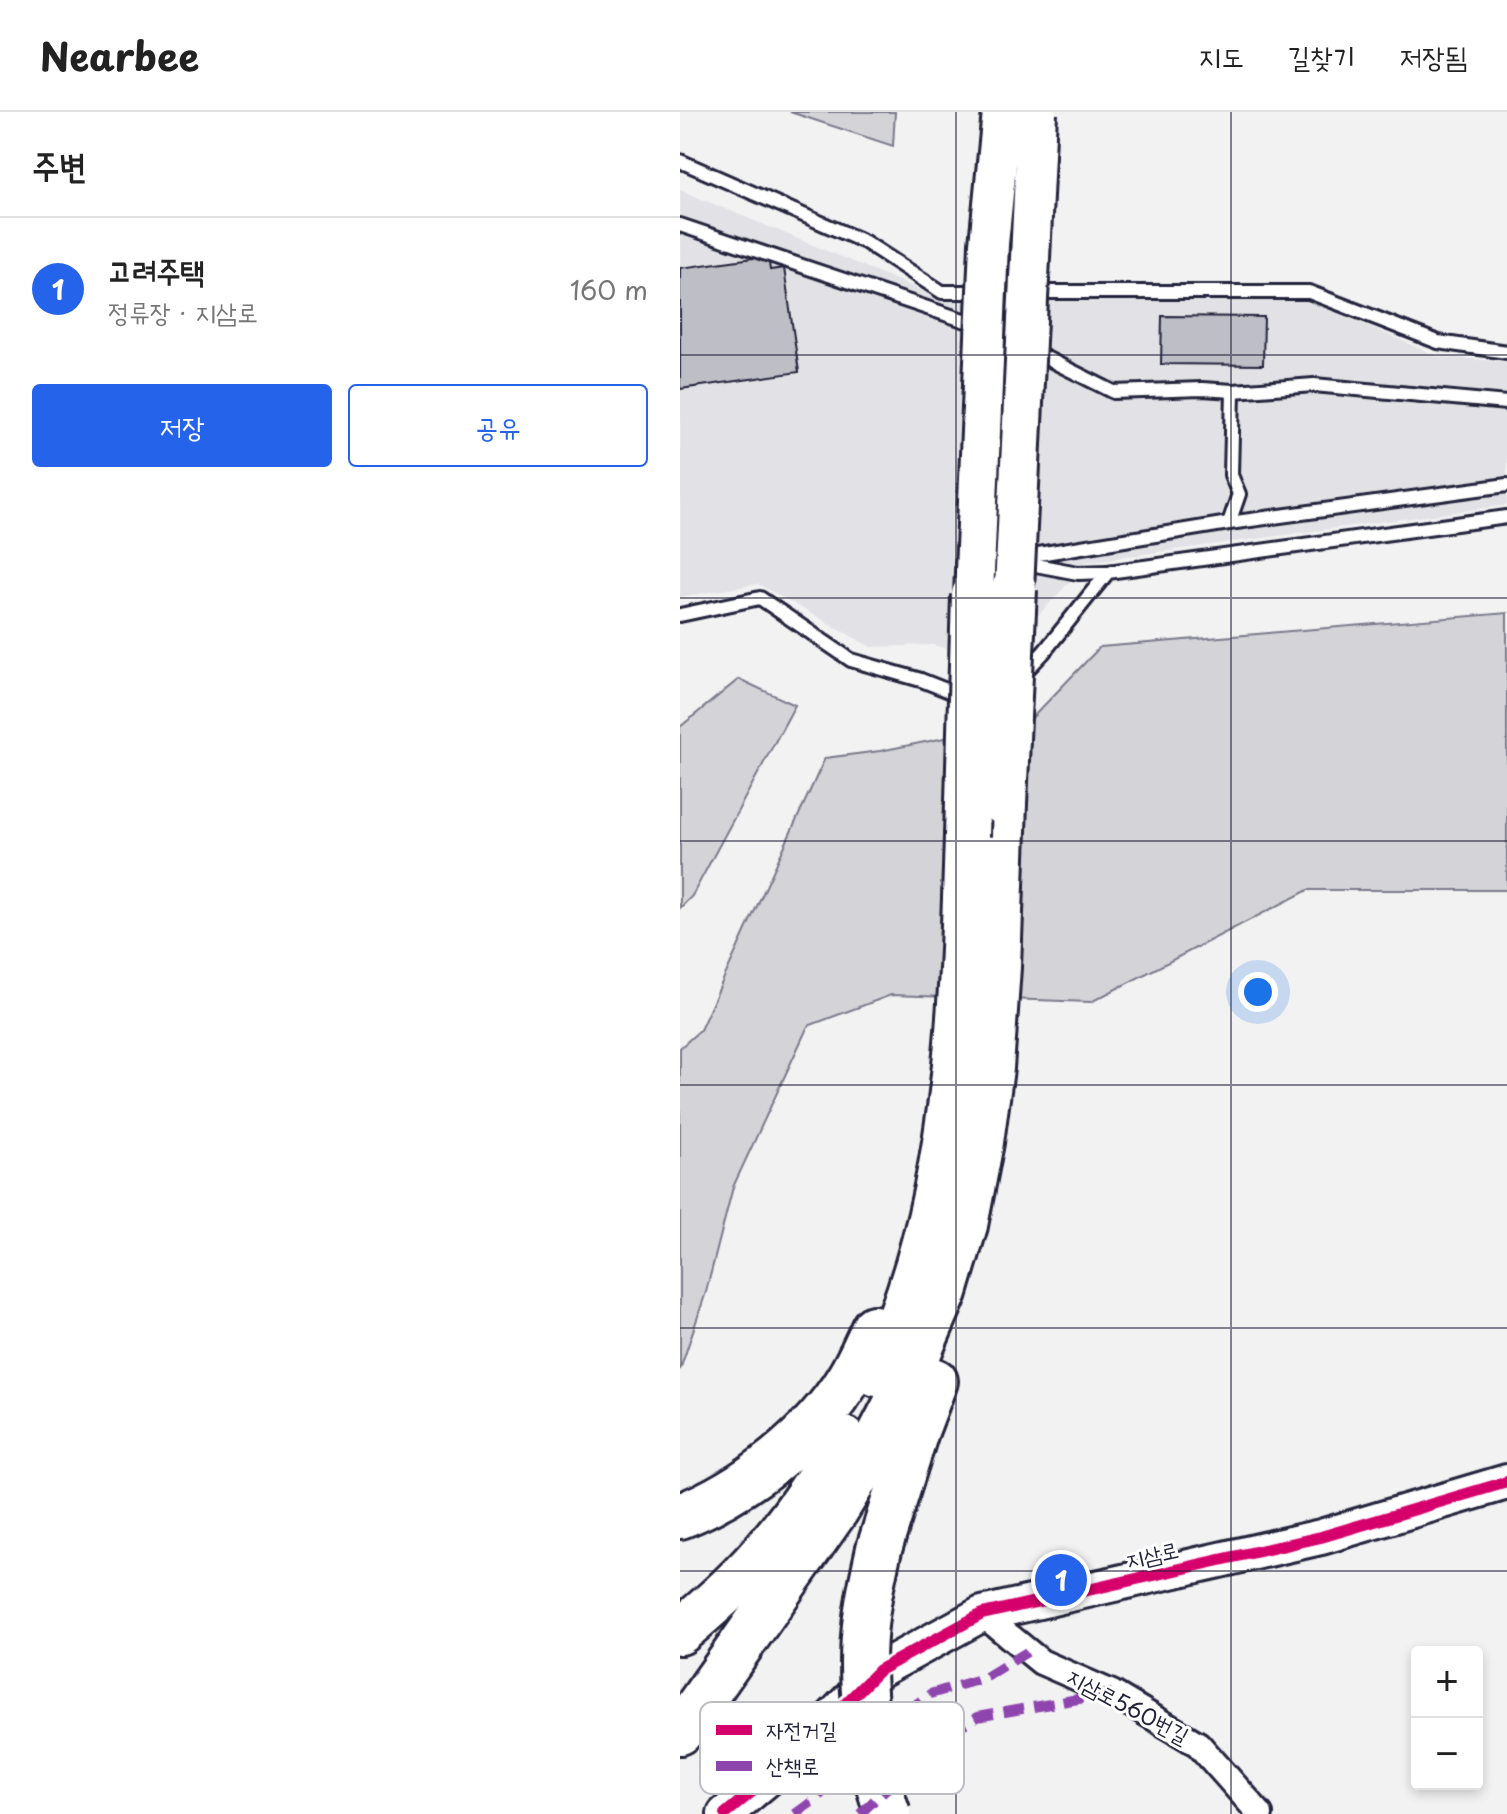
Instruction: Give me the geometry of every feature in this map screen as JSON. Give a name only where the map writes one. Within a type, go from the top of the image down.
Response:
[{"type":"highway","points":[[701,1702],[836,1510],[869,1456],[899,1398],[945,1292],[965,1225],[991,1068],[998,967],[1004,803],[994,592]]},
{"type":"highway","points":[[680,1632],[718,1600],[772,1542],[816,1484],[852,1427],[889,1348],[913,1283],[933,1212],[952,1099],[960,1014],[967,836],[994,592]]},
{"type":"highway","points":[[866,1702],[863,1672],[866,1617],[879,1549],[916,1431],[963,1299],[978,1220],[981,1142]]},
{"type":"highway","points":[[680,1516],[708,1505],[755,1476],[810,1430],[849,1379],[933,1212]]},
{"type":"highway","points":[[680,1663],[796,1554],[836,1510]]},
{"type":"highway","points":[[680,1732],[700,1704]]},
{"type":"highway","points":[[883,1794],[888,1814]]},
{"type":"main road","points":[[994,592],[1019,113]]},
{"type":"street","name":"지삼로","points":[[847,1702],[879,1670],[982,1614],[1321,1537],[1507,1482]]},
{"type":"street","name":"지삼로560번길","points":[[982,1614],[1041,1662],[1112,1693],[1198,1744],[1260,1814]]},
{"type":"street","name":"지삼로","points":[[725,1814],[749,1794]]},
{"type":"lane","points":[[680,161],[865,242],[942,292],[1309,292],[1438,342],[1507,352]]},
{"type":"lane","points":[[680,225],[984,327],[1114,392],[1233,391],[1314,385],[1507,403]]},
{"type":"lane","points":[[1229,523],[1239,494],[1231,475],[1233,391]]},
{"type":"lane","points":[[1507,485],[1229,523],[1007,559],[1078,573],[1108,572],[1507,517]]},
{"type":"lane","points":[[991,707],[1043,653],[1108,572]]},
{"type":"lane","points":[[680,615],[760,598],[851,660],[921,680],[977,702]]},
{"type":"shaded area","points":[[790,112],[895,112],[893,146]]},
{"type":"shaded area","points":[[680,190],[945,300],[1311,301],[1437,356],[1507,362],[1507,505],[1085,562],[1029,625],[985,659],[933,645],[871,647],[758,584],[680,597]]},
{"type":"shaded area","points":[[1507,613],[1507,890],[1308,890],[1091,1002],[891,995],[808,1026],[733,1187],[706,1292],[680,1370],[680,1048],[700,1030],[825,758],[880,751],[1029,721],[1100,647]]},
{"type":"shaded area","points":[[739,679],[795,705],[692,896],[680,908],[680,727]]},
{"type":"building","points":[[768,256],[770,270],[784,268],[799,372],[680,389],[680,268]]},
{"type":"building","points":[[1162,316],[1264,317],[1263,365],[1161,364]]},
{"type":"marked path","points":[[919,1702],[930,1694],[984,1678],[1027,1652]]},
{"type":"marked path","points":[[964,1724],[977,1717],[1112,1693]]},
{"type":"marked path","points":[[795,1814],[821,1794]]},
{"type":"marked path","points":[[860,1814],[881,1794]]},
{"type":"cycle path","points":[[847,1702],[879,1670],[982,1614],[1321,1537],[1507,1482]]},
{"type":"cycle path","points":[[725,1814],[749,1794]]},
{"type":"place","name":"고려주택","points":[[1061,1580]]}]
